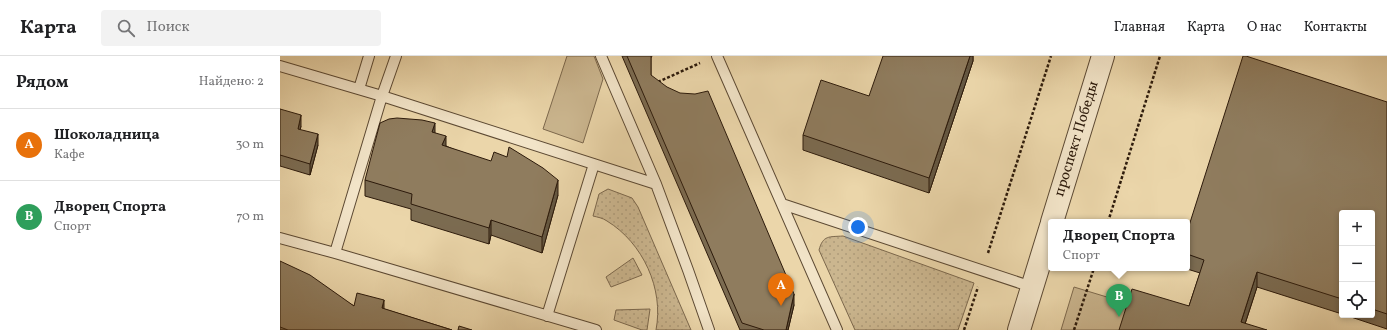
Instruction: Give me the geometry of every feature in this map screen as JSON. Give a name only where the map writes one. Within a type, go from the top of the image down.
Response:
[{"type":"street","name":"проспект Победы","points":[[1053,219],[1103,56]]},
{"type":"street","points":[[1018,330],[1048,236]]},
{"type":"lane","points":[[359,89],[369,56]]},
{"type":"lane","points":[[335,253],[382,96],[396,56]]},
{"type":"lane","points":[[601,56],[656,184],[709,330]]},
{"type":"lane","points":[[717,56],[837,330]]},
{"type":"lane","points":[[280,66],[382,96],[656,184]]},
{"type":"lane","points":[[547,316],[594,164]]},
{"type":"lane","points":[[782,204],[1032,287]]},
{"type":"lane","points":[[280,238],[596,330]]},
{"type":"path","points":[[964,330],[1051,56]]},
{"type":"path","points":[[1109,219],[1160,56]]},
{"type":"path","points":[[654,84],[700,63]]},
{"type":"path","points":[[1074,330],[1093,271]]},
{"type":"shaded area","points":[[567,56],[594,56],[603,79],[583,143],[543,129]]},
{"type":"shaded area","points":[[608,189],[632,198],[638,207],[691,330],[656,330],[658,314],[657,299],[654,283],[648,268],[640,254],[620,230],[605,220],[593,216],[599,194]]},
{"type":"shaded area","points":[[843,236],[974,283],[958,330],[855,330],[819,250],[825,239]]},
{"type":"shaded area","points":[[633,258],[642,275],[611,287],[606,277]]},
{"type":"shaded area","points":[[1074,287],[1215,330],[1061,330]]},
{"type":"shaded area","points":[[650,309],[647,330],[642,330],[614,320],[616,310]]},
{"type":"building","points":[[627,56],[651,56],[651,75],[667,87],[680,93],[695,94],[708,91],[794,294],[786,330],[764,330],[742,323]]},
{"type":"building","points":[[883,56],[970,56],[929,178],[803,135],[821,80],[869,96]]},
{"type":"building","points":[[1243,56],[1387,102],[1387,314],[1375,310],[1375,210],[1339,210],[1339,298],[1257,272],[1241,322],[1267,330],[1119,330],[1132,289],[1189,306],[1204,260],[1190,255],[1190,223]]},
{"type":"building","points":[[280,109],[301,115],[298,129],[318,134],[310,164],[280,155]]},
{"type":"building","points":[[397,118],[422,120],[435,123],[432,132],[446,136],[442,145],[491,161],[494,152],[507,157],[509,147],[543,168],[558,180],[542,237],[491,220],[489,228],[411,204],[412,194],[365,180],[380,123],[389,119]]},
{"type":"building","points":[[280,261],[310,275],[354,306],[357,293],[384,300],[382,308],[452,330],[288,330],[280,327]]},
{"type":"building","points":[[459,326],[472,330],[458,330]]},
{"type":"place","name":"Шоколадница","points":[[781,306]]},
{"type":"place","name":"Дворец Спорта","points":[[1119,317]]}]
